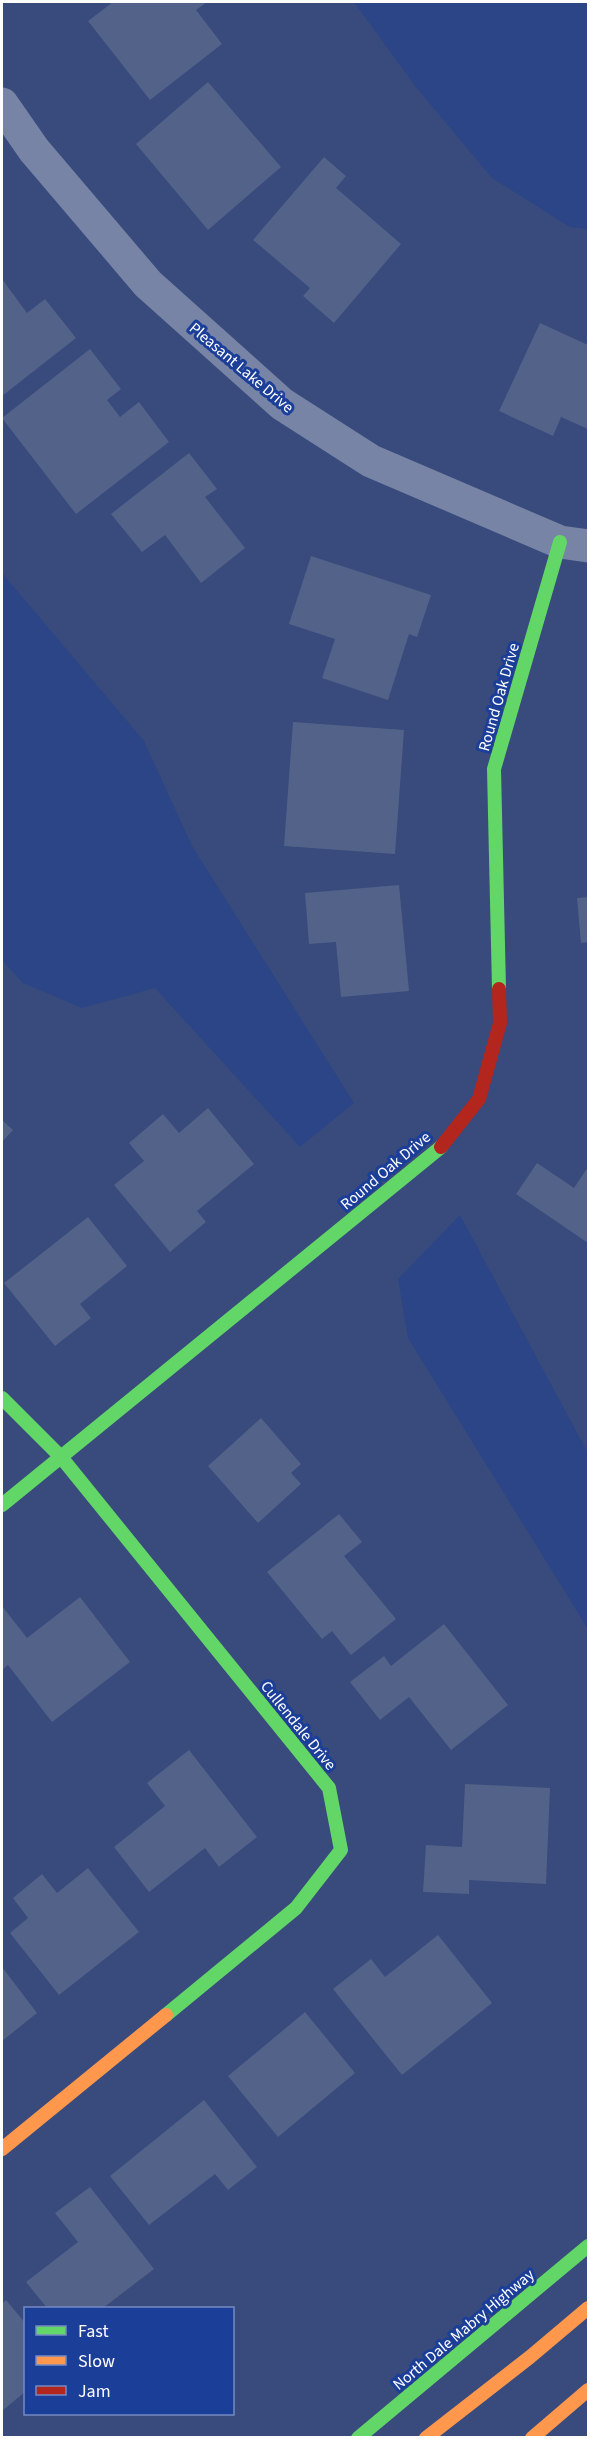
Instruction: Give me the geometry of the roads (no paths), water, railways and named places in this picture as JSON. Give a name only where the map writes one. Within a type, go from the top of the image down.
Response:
[{"type":"street","name":"Pleasant Lake Drive","points":[[2,104],[34,150],[148,284],[282,404],[371,461],[574,544]]},
{"type":"street","name":"Round Oak Drive","points":[[2,1505],[442,1145],[479,1099],[500,1023],[494,769],[574,544]]},
{"type":"street","name":"Cullendale Drive","points":[[2,1398],[61,1457],[329,1788],[341,1850],[296,1908],[2,2149]]},
{"type":"street","name":"North Dale Mabry Highway","points":[[358,2438],[588,2246]]},
{"type":"street","points":[[426,2438],[530,2357],[588,2308]]},
{"type":"street","points":[[532,2438],[588,2390]]},
{"type":"water","points":[[354,2],[588,2],[588,229],[570,227],[492,178],[416,87]]},
{"type":"water","points":[[2,573],[144,741],[192,846],[354,1103],[300,1147],[155,988],[82,1008],[23,983],[2,960]]},
{"type":"water","points":[[460,1215],[588,1453],[588,1629],[408,1338],[398,1279]]}]
